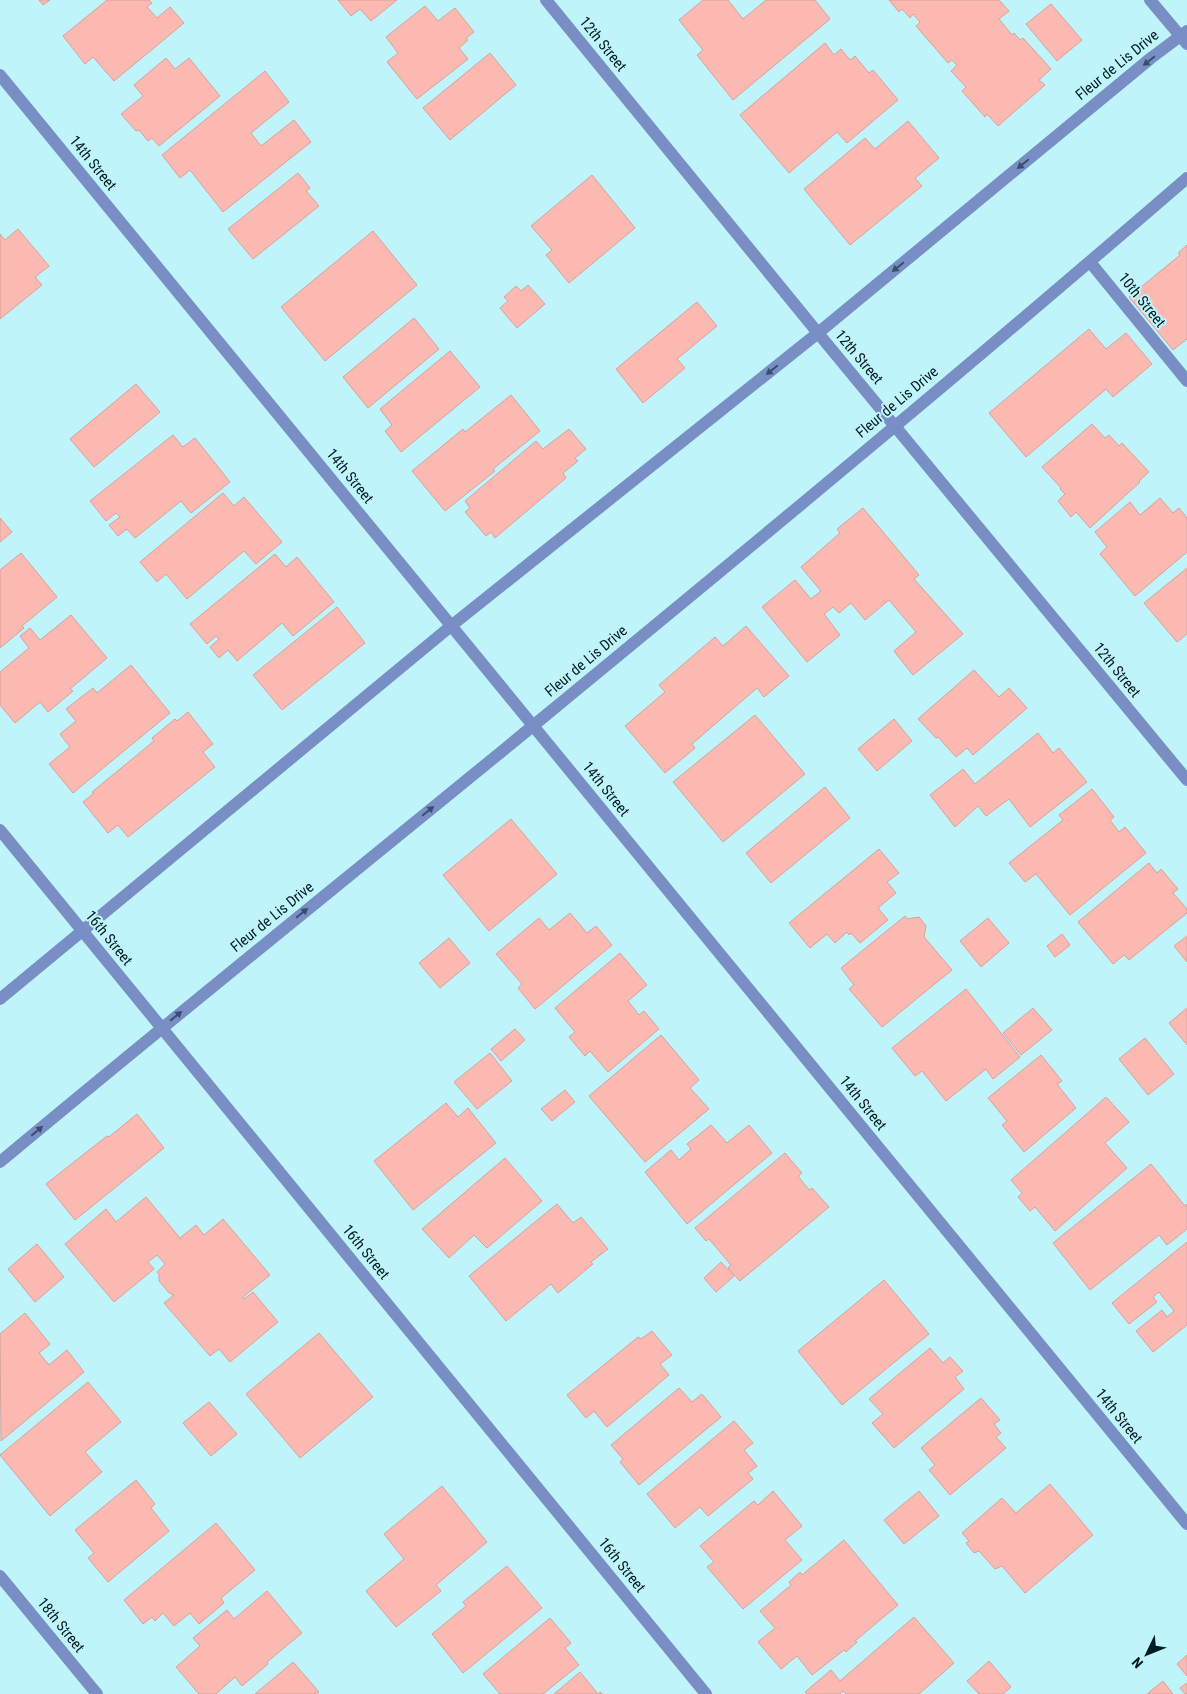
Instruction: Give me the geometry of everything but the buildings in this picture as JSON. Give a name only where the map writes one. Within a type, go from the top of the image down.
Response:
[{"type":"street","name":"12th Street","points":[[546,0],[1187,780]]},
{"type":"street","points":[[1150,0],[1184,37]]},
{"type":"street","name":"Fleur de Lis Drive","points":[[0,999],[451,626],[1184,37]]},
{"type":"street","name":"14th Street","points":[[0,76],[1187,1524]]},
{"type":"street","name":"Fleur de Lis Drive","points":[[0,1162],[161,1028],[533,726],[1090,262],[1187,178]]},
{"type":"street","name":"10th Street","points":[[1090,262],[1187,381]]},
{"type":"street","name":"16th Street","points":[[0,830],[706,1694]]},
{"type":"street","name":"18th Street","points":[[0,1576],[97,1694]]}]
